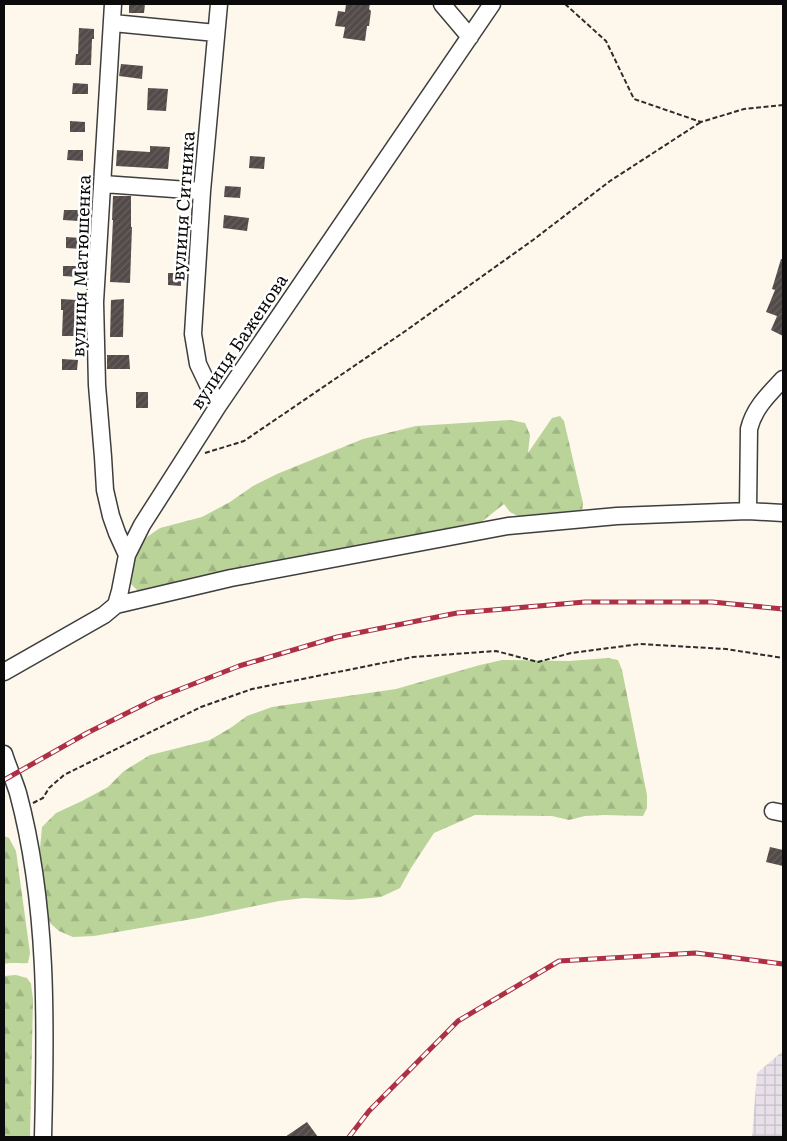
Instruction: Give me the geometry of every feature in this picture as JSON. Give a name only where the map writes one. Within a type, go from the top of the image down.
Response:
[{"type":"street","name":"вулиця Матюшенка","points":[[113,4],[95,302],[97,385],[104,457],[105,490],[114,525],[127,555]]},
{"type":"street","name":"вулиця Ситника","points":[[218,4],[202,191],[193,334],[198,364],[218,406]]},
{"type":"street","points":[[442,4],[470,37]]},
{"type":"street","name":"вулиця Баженова","points":[[116,605],[127,555],[142,525],[218,406],[492,4]]},
{"type":"street","points":[[113,23],[216,32]]},
{"type":"street","points":[[103,184],[202,191]]},
{"type":"street","points":[[748,511],[749,429],[751,418],[763,401],[783,379]]},
{"type":"street","points":[[4,672],[104,615],[116,605],[231,578],[508,526],[617,516],[748,511],[783,513]]},
{"type":"street","points":[[4,754],[17,792],[32,863],[42,948],[44,982],[44,1137]]},
{"type":"path","points":[[566,4],[606,41],[634,99],[701,122]]},
{"type":"path","points":[[185,458],[244,442],[404,332],[533,240],[610,181],[701,122],[744,109],[783,105]]},
{"type":"path","points":[[21,808],[43,798],[49,788],[64,775],[201,707],[252,689],[413,657],[496,651],[538,662],[570,653],[640,644],[726,650],[783,658]]},
{"type":"shaded area","points":[[783,1051],[783,1137],[752,1137],[757,1073]]},
{"type":"green space","points":[[560,416],[564,421],[583,503],[582,512],[520,517],[510,512],[504,504],[480,523],[463,528],[151,590],[137,590],[131,584],[136,552],[147,537],[160,528],[202,517],[230,502],[253,486],[277,474],[363,439],[416,426],[510,420],[525,423],[530,435],[528,453],[552,418]]},
{"type":"green space","points":[[608,658],[618,660],[622,670],[647,795],[647,808],[643,816],[585,816],[569,820],[552,816],[475,815],[434,833],[400,888],[381,897],[350,900],[304,898],[279,901],[198,918],[94,936],[73,937],[59,931],[49,922],[40,849],[42,827],[56,813],[108,787],[124,771],[150,755],[210,740],[247,716],[272,707],[396,689],[502,660],[569,661]]},
{"type":"green space","points":[[4,836],[9,838],[16,851],[30,953],[28,963],[4,964]]},
{"type":"green space","points":[[16,975],[27,978],[31,984],[33,999],[30,1137],[4,1137],[4,976]]},
{"type":"building","points":[[129,4],[145,4],[144,13],[129,13]]},
{"type":"building","points":[[346,4],[370,4],[369,26],[367,26],[365,41],[343,38],[345,27],[335,26],[338,11],[345,12]]},
{"type":"building","points":[[79,28],[94,29],[91,65],[75,65],[76,54],[78,54]]},
{"type":"building","points":[[121,64],[143,66],[142,79],[119,76]]},
{"type":"building","points":[[73,83],[88,84],[88,94],[72,94]]},
{"type":"building","points":[[148,88],[168,89],[166,111],[147,110]]},
{"type":"building","points":[[70,121],[85,122],[85,132],[70,132]]},
{"type":"building","points":[[150,146],[170,147],[168,169],[116,166],[117,150],[150,152]]},
{"type":"building","points":[[68,150],[83,150],[83,161],[67,160]]},
{"type":"building","points":[[250,156],[265,157],[264,169],[249,168]]},
{"type":"building","points":[[225,186],[241,187],[240,198],[224,197]]},
{"type":"building","points":[[113,196],[131,196],[130,283],[110,282]]},
{"type":"building","points":[[64,210],[79,210],[79,221],[63,220]]},
{"type":"building","points":[[224,215],[249,218],[247,231],[223,228]]},
{"type":"building","points":[[66,237],[81,238],[81,249],[66,248]]},
{"type":"building","points":[[781,259],[783,259],[783,336],[771,330],[777,316],[766,312],[775,290],[772,289]]},
{"type":"building","points":[[63,266],[79,266],[78,277],[63,276]]},
{"type":"building","points":[[168,273],[181,273],[181,286],[168,285]]},
{"type":"building","points":[[61,299],[77,300],[76,326],[78,326],[78,336],[62,336],[63,310],[61,310]]},
{"type":"building","points":[[124,299],[123,337],[110,337],[111,300]]},
{"type":"building","points":[[107,355],[129,355],[130,369],[107,369]]},
{"type":"building","points":[[62,359],[78,360],[77,370],[62,370]]},
{"type":"building","points":[[136,392],[148,392],[148,408],[136,408]]},
{"type":"building","points":[[770,847],[783,850],[783,866],[766,862]]},
{"type":"building","points":[[307,1122],[318,1137],[285,1137]]},
{"type":"railway","points":[[4,780],[87,733],[155,699],[239,666],[337,637],[457,613],[585,602],[712,602],[783,609]]},
{"type":"railway","points":[[349,1137],[369,1111],[458,1021],[559,961],[696,953],[783,964]]}]
